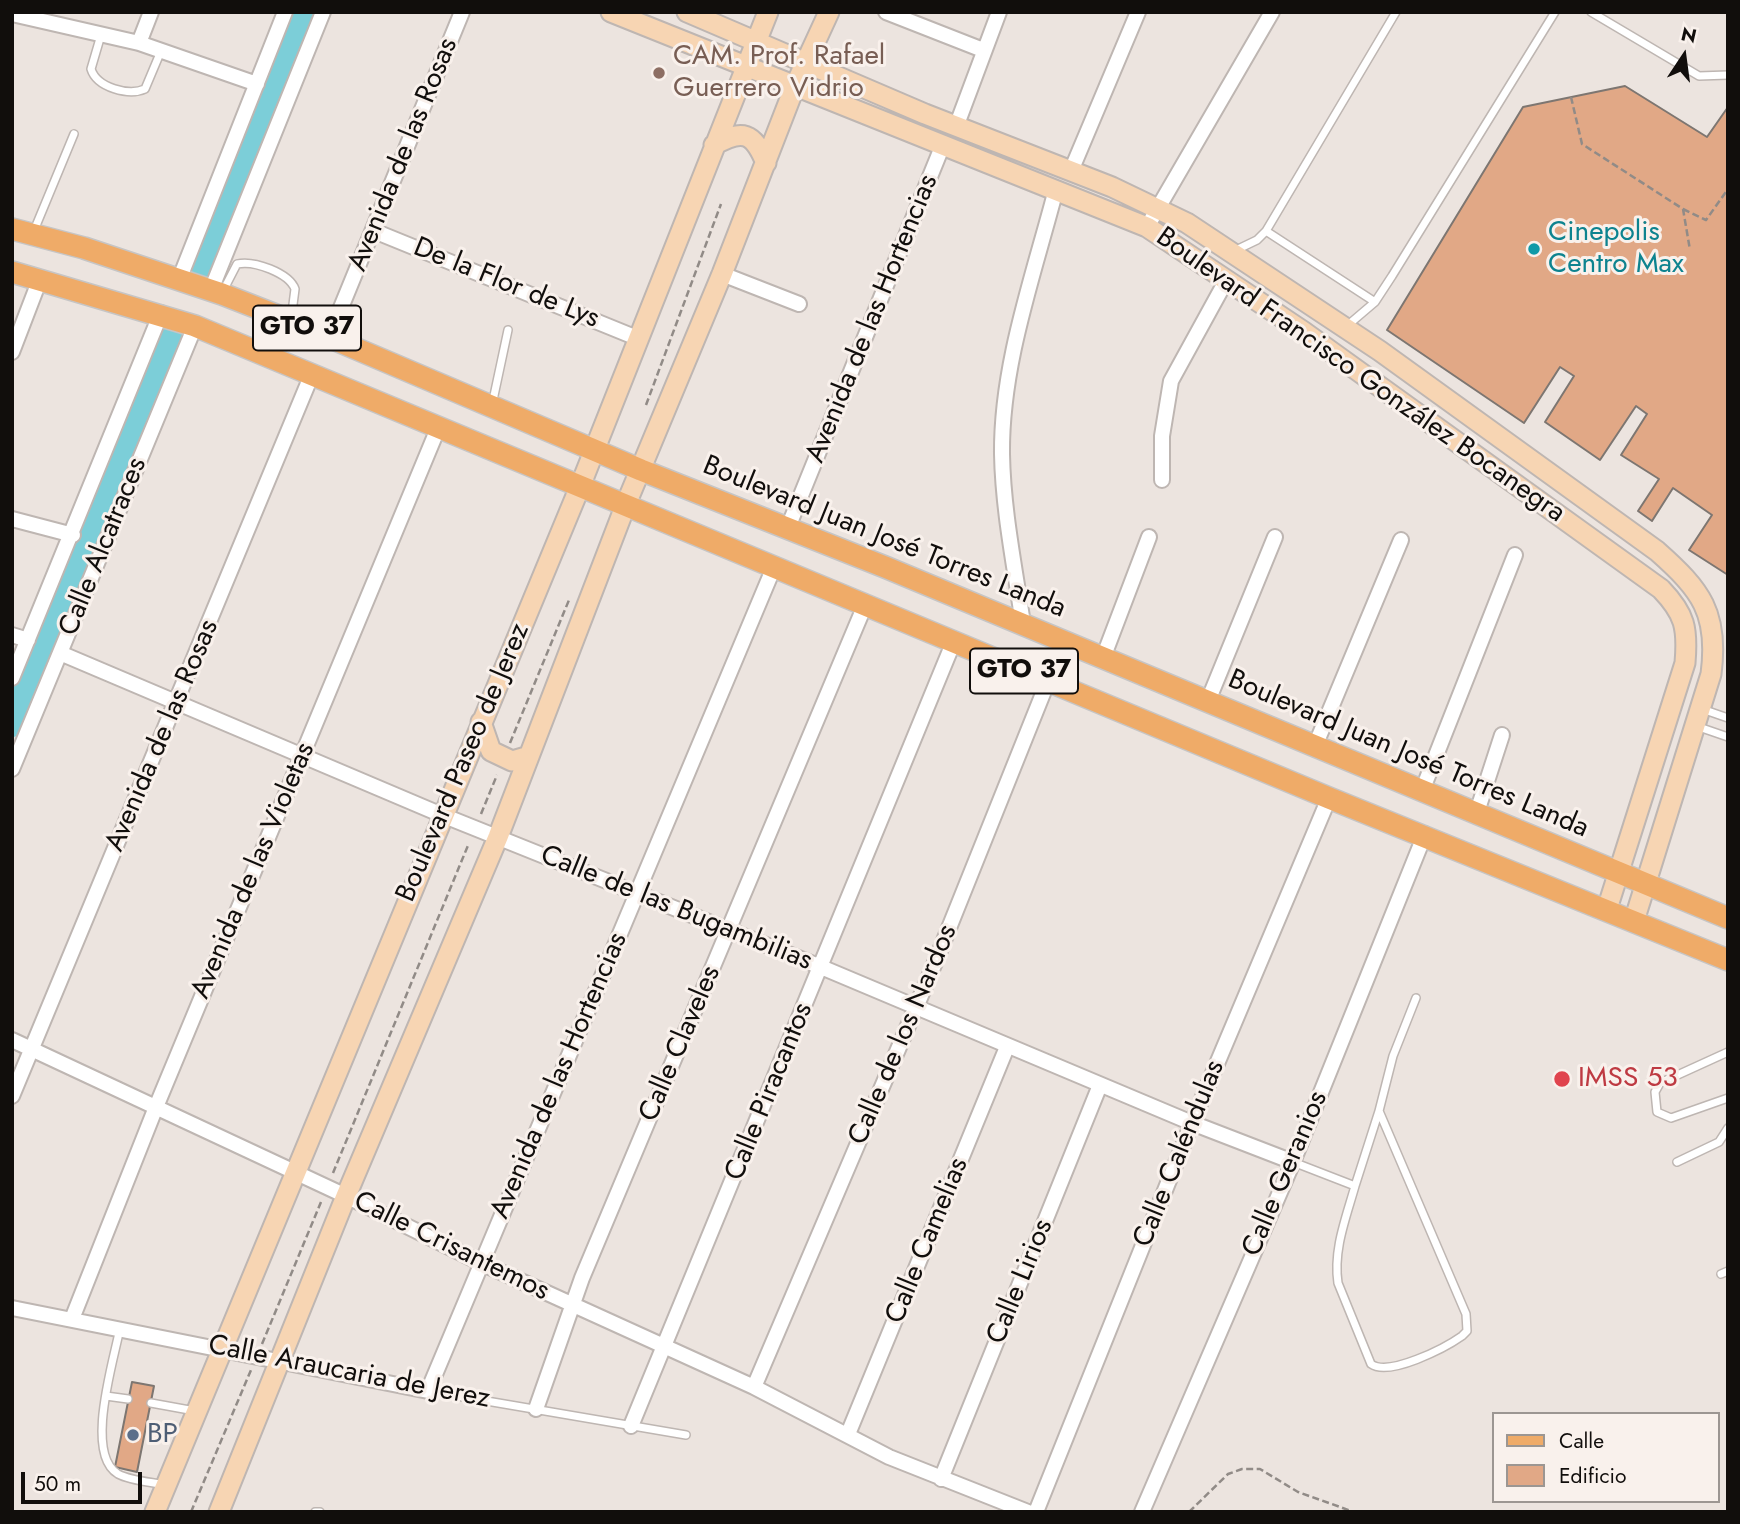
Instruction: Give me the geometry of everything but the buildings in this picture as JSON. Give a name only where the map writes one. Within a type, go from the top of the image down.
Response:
[{"type":"main road","name":"Boulevard Francisco González Bocanegra","points":[[611,12],[1146,227],[1304,332],[1661,589],[1678,606],[1684,621],[1687,641],[1685,663],[1620,875],[1607,909]]},
{"type":"main road","name":"Boulevard Francisco González Bocanegra","points":[[687,12],[956,127],[1158,208],[1233,251],[1345,327],[1657,551],[1683,575],[1698,593],[1711,617],[1715,645],[1711,674],[1634,921]]},
{"type":"main road","name":"Boulevard Paseo de Jerez","points":[[155,1512],[581,484],[713,145],[768,12]]},
{"type":"main road","name":"Boulevard Paseo de Jerez","points":[[219,1512],[346,1196],[498,837],[626,503],[722,274],[796,86],[829,12]]},
{"type":"main road","points":[[713,145],[734,135],[749,137],[755,141],[766,163]]},
{"type":"main road","name":"Boulevard Juan José Torres Landa","points":[[23,231],[216,292],[291,321],[641,470],[1023,624],[1620,875],[1703,908],[1726,911]]},
{"type":"main road","name":"GTO 37","points":[[12,272],[161,313],[195,326],[581,484],[1329,798],[1424,834],[1728,960]]},
{"type":"main road","points":[[1304,332],[1329,338],[1345,327]]},
{"type":"main road","points":[[481,722],[491,751],[512,761],[529,756]]},
{"type":"street","points":[[139,43],[151,12]]},
{"type":"street","points":[[179,280],[285,12]]},
{"type":"street","points":[[216,292],[323,12]]},
{"type":"street","name":"Avenida de las Rosas","points":[[329,337],[462,12]]},
{"type":"street","points":[[886,12],[984,50]]},
{"type":"street","points":[[956,127],[999,12]]},
{"type":"street","points":[[1071,171],[1138,12]]},
{"type":"street","points":[[1146,227],[1272,12]]},
{"type":"street","points":[[12,14],[139,43],[257,84]]},
{"type":"street","name":"Avenida de las Hortencias","points":[[787,530],[942,147]]},
{"type":"street","points":[[1023,624],[1006,505],[1003,422],[1015,351],[1055,192]]},
{"type":"street","name":"De la Flor de Lys","points":[[374,231],[637,338]]},
{"type":"street","points":[[722,274],[799,304]]},
{"type":"street","points":[[12,352],[40,279]]},
{"type":"street","points":[[1162,480],[1162,436],[1171,381],[1227,279]]},
{"type":"street","points":[[12,678],[73,535],[161,313]]},
{"type":"street","name":"Calle Alcatraces","points":[[12,769],[195,326]]},
{"type":"street","name":"Avenida de las Rosas","points":[[12,1096],[178,702],[312,374]]},
{"type":"street","name":"Avenida de las Violetas","points":[[72,1318],[156,1107],[439,426]]},
{"type":"street","points":[[12,519],[73,535]]},
{"type":"street","points":[[1103,658],[1149,537]]},
{"type":"street","points":[[1208,701],[1275,537]]},
{"type":"street","points":[[1315,746],[1401,540]]},
{"type":"street","points":[[1422,791],[1515,555]]},
{"type":"street","name":"Avenida de las Hortencias","points":[[428,1391],[774,567]]},
{"type":"street","name":"Calle Claveles","points":[[536,1409],[572,1304],[865,605]]},
{"type":"street","points":[[12,635],[28,640]]},
{"type":"street","name":"Calle Piracantos","points":[[632,1426],[954,641]]},
{"type":"street","name":"Calle de las Bugambilias","points":[[60,653],[442,815],[821,967],[1192,1124],[1293,1162]]},
{"type":"street","name":"Calle de los Nardos","points":[[754,1387],[956,913],[1048,681]]},
{"type":"street","points":[[1476,815],[1502,735]]},
{"type":"street","name":"Calle Caléndulas","points":[[1036,1512],[1192,1124],[1329,798]]},
{"type":"street","name":"Calle Geranios","points":[[1142,1512],[1293,1162],[1424,834]]},
{"type":"street","name":"Calle Crisantemos","points":[[12,1040],[346,1196],[481,1264],[754,1387],[889,1457],[941,1479]]},
{"type":"street","name":"Calle Camelias","points":[[848,1434],[1007,1047]]},
{"type":"street","name":"Calle Lirios","points":[[941,1479],[1100,1085]]},
{"type":"street","name":"Calle Araucaria de Jerez","points":[[12,1308],[428,1391]]},
{"type":"street","points":[[941,1479],[1028,1512]]},
{"type":"lane","points":[[1233,251],[1256,240],[1266,231],[1396,12]]},
{"type":"lane","points":[[1345,327],[1375,302],[1555,12]]},
{"type":"lane","points":[[1591,12],[1699,76],[1728,75]]},
{"type":"lane","points":[[102,35],[91,69],[93,76],[108,86],[135,93],[145,89],[161,51]]},
{"type":"lane","points":[[23,231],[74,134]]},
{"type":"lane","points":[[1266,231],[1375,302]]},
{"type":"lane","points":[[216,292],[237,264],[252,264],[286,277],[295,289],[291,321]]},
{"type":"lane","points":[[492,406],[508,330]]},
{"type":"lane","points":[[1698,717],[1728,718]]},
{"type":"lane","points":[[1698,717],[1728,737]]},
{"type":"lane","points":[[1379,1111],[1466,1314],[1467,1323],[1467,1331],[1454,1342],[1389,1368],[1376,1368],[1368,1361],[1338,1283],[1336,1258],[1393,1056],[1416,998]]},
{"type":"lane","points":[[1728,1052],[1660,1083],[1654,1104],[1657,1112],[1671,1118],[1728,1098]]},
{"type":"lane","points":[[1677,1162],[1719,1142],[1728,1128]]},
{"type":"lane","points":[[1293,1162],[1355,1186]]},
{"type":"lane","points":[[120,1328],[106,1396],[102,1443],[111,1468],[129,1478],[167,1486]]},
{"type":"lane","name":"Calle Araucaria de Jerez","points":[[428,1391],[686,1435]]},
{"type":"lane","points":[[106,1396],[128,1399]]},
{"type":"lane","points":[[151,1403],[197,1412]]},
{"type":"path","points":[[1571,97],[1582,144],[1683,209],[1706,220],[1728,189]]},
{"type":"path","points":[[644,411],[721,204]]},
{"type":"path","points":[[1683,209],[1690,250]]},
{"type":"path","points":[[191,1512],[570,596]]},
{"type":"path","points":[[1189,1512],[1228,1474],[1242,1469],[1260,1469],[1298,1492],[1354,1512]]},
{"type":"waterway","points":[[199,269],[304,12]]},
{"type":"waterway","points":[[12,723],[171,335]]},
{"type":"place","name":"CAM. Prof. Rafael Guerrero Vidrio","points":[[659,73]]},
{"type":"place","name":"Cinepolis Centro Max","points":[[1534,249]]},
{"type":"place","name":"IMSS 53","points":[[1562,1079]]},
{"type":"place","name":"BP","points":[[133,1435]]}]
